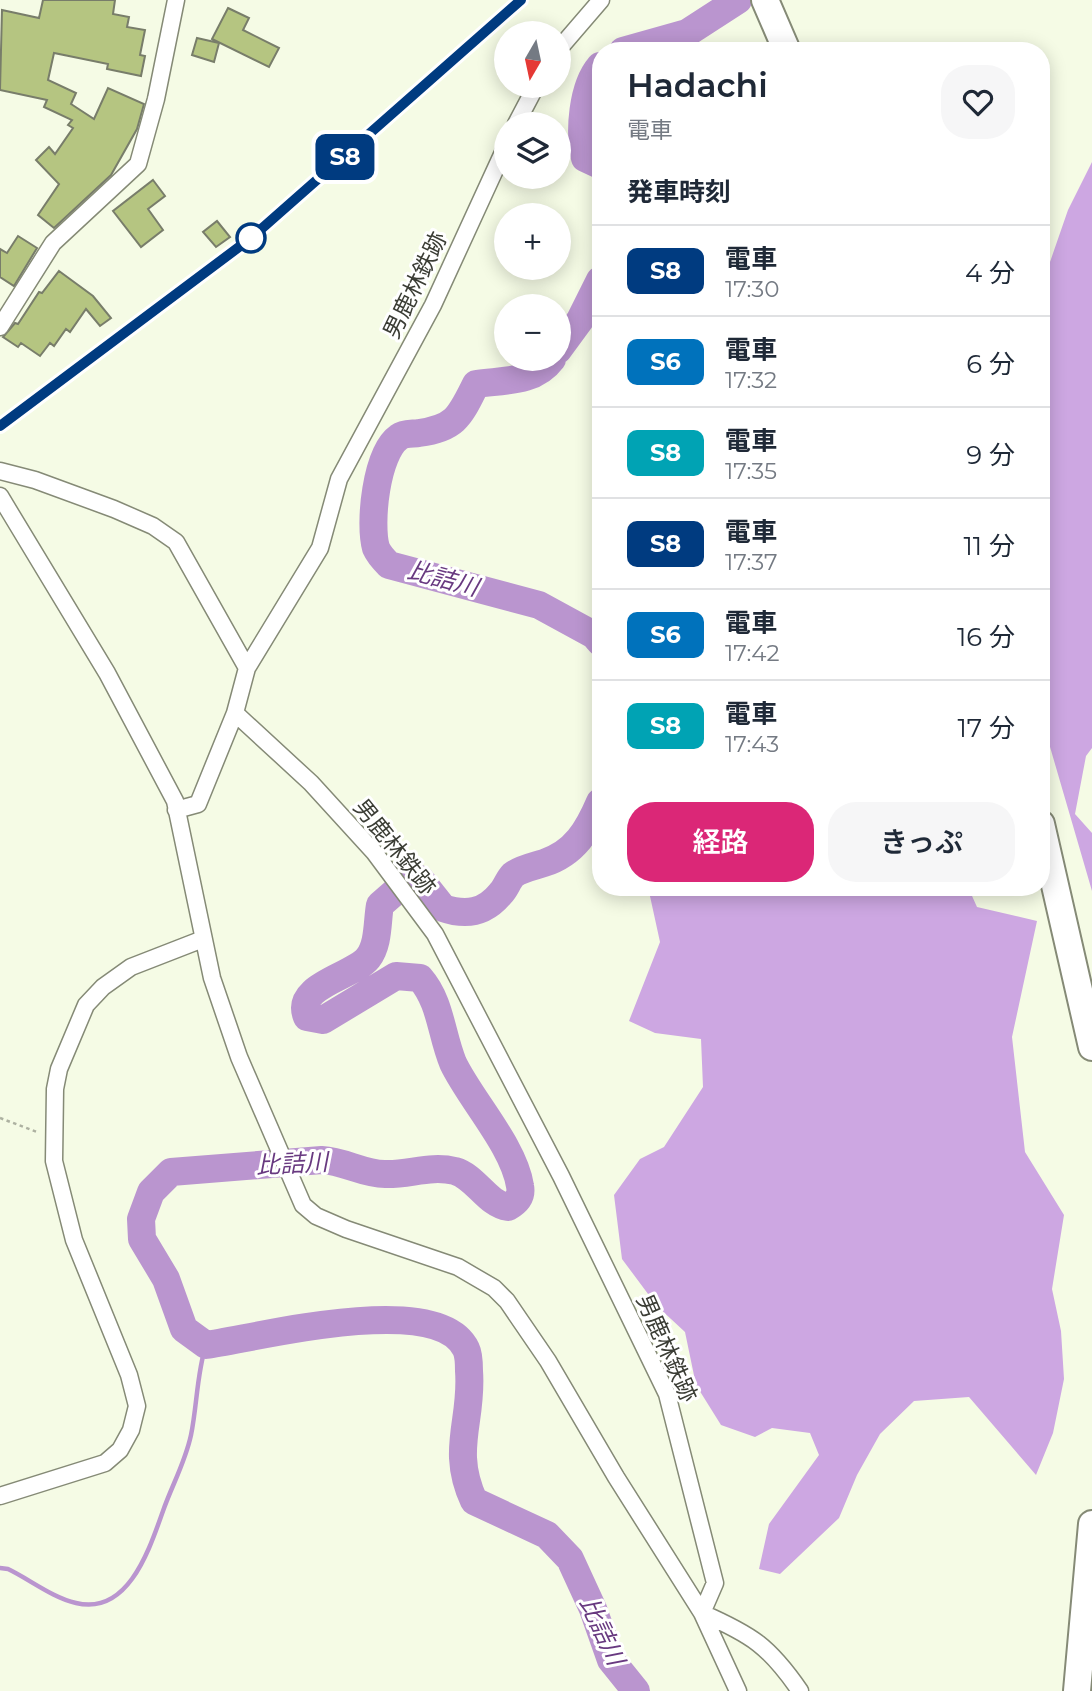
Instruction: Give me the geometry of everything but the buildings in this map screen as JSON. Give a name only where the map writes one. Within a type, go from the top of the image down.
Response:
[{"type":"highway","points":[[768,8],[783,42]]},
{"type":"highway","points":[[1050,863],[1092,1047]]},
{"type":"highway","points":[[1077,1691],[1092,1524]]},
{"type":"street","points":[[0,327],[53,243],[138,164],[156,99],[177,0]]},
{"type":"street","points":[[571,35],[601,0]]},
{"type":"street","name":"男鹿林鉄跡","points":[[494,172],[433,305],[339,479],[320,548],[247,668],[235,713],[311,783],[374,852],[392,880],[435,934],[561,1175],[667,1394],[715,1583],[702,1613]]},
{"type":"street","points":[[0,471],[35,480],[114,509],[153,526],[176,542],[247,668]]},
{"type":"street","points":[[0,496],[113,684],[151,752],[176,810],[212,978],[239,1057],[286,1172],[303,1205],[316,1216],[346,1229],[458,1267],[494,1288],[507,1301],[548,1361],[616,1477],[702,1613],[738,1691]]},
{"type":"street","points":[[176,810],[198,804],[235,713]]},
{"type":"street","points":[[0,1496],[105,1463],[120,1450],[131,1430],[137,1406],[130,1375],[74,1240],[54,1161],[59,1069],[86,1004],[103,986],[131,967],[203,939]]},
{"type":"street","points":[[702,1613],[746,1632],[764,1645],[800,1691]]},
{"type":"path","points":[[0,1118],[54,1138]]},
{"type":"shaded area","points":[[1092,162],[1092,748],[1086,756],[1075,814],[1092,833],[1092,891],[1050,747],[1050,262],[1068,210]]},
{"type":"shaded area","points":[[650,896],[972,896],[977,907],[1037,921],[1012,1037],[1025,1152],[1064,1215],[1052,1289],[1061,1331],[1064,1379],[1053,1433],[1036,1475],[969,1397],[914,1401],[880,1434],[857,1475],[839,1518],[780,1574],[759,1569],[769,1524],[819,1455],[810,1433],[772,1428],[755,1437],[721,1425],[696,1385],[685,1332],[657,1306],[622,1259],[614,1195],[640,1159],[664,1147],[703,1087],[701,1039],[655,1033],[629,1021],[660,942]]},
{"type":"waterway","name":"比詰川","points":[[655,42],[687,33],[738,0]]},
{"type":"waterway","name":"比詰川","points":[[592,79],[583,110],[582,136],[585,158],[592,161]]},
{"type":"waterway","name":"比詰川","points":[[571,332],[592,296]]},
{"type":"waterway","name":"比詰川","points":[[538,371],[508,381],[476,384],[461,412],[449,424],[431,431],[406,434],[391,445],[376,490],[373,523],[376,548],[389,565],[539,605],[592,634]]},
{"type":"waterway","name":"比詰川","points":[[592,820],[572,847],[555,859],[516,873],[495,900],[482,909],[460,912],[443,908],[420,879],[412,877],[380,905],[376,939],[368,958],[361,965],[317,989],[305,1006],[307,1017],[323,1020],[396,976],[420,978],[437,1008],[453,1063],[501,1139],[516,1171],[520,1193],[514,1203],[508,1207],[501,1205],[462,1174],[446,1169],[377,1173],[322,1160],[171,1172],[151,1192],[141,1219],[142,1239],[166,1279],[184,1329],[206,1345],[345,1322],[421,1322],[449,1332],[466,1349],[468,1357],[469,1389],[463,1450],[467,1483],[474,1501],[547,1535],[570,1559],[593,1609],[611,1660],[636,1691]]},
{"type":"waterway","points":[[0,1568],[8,1569],[50,1593],[76,1603],[94,1604],[110,1599],[123,1589],[144,1559],[185,1455],[191,1435],[206,1345]]},
{"type":"railway","points":[[0,426],[251,238],[521,0]]},
{"type":"train","name":"S8","points":[[0,426],[251,238],[453,63],[521,0]]}]
